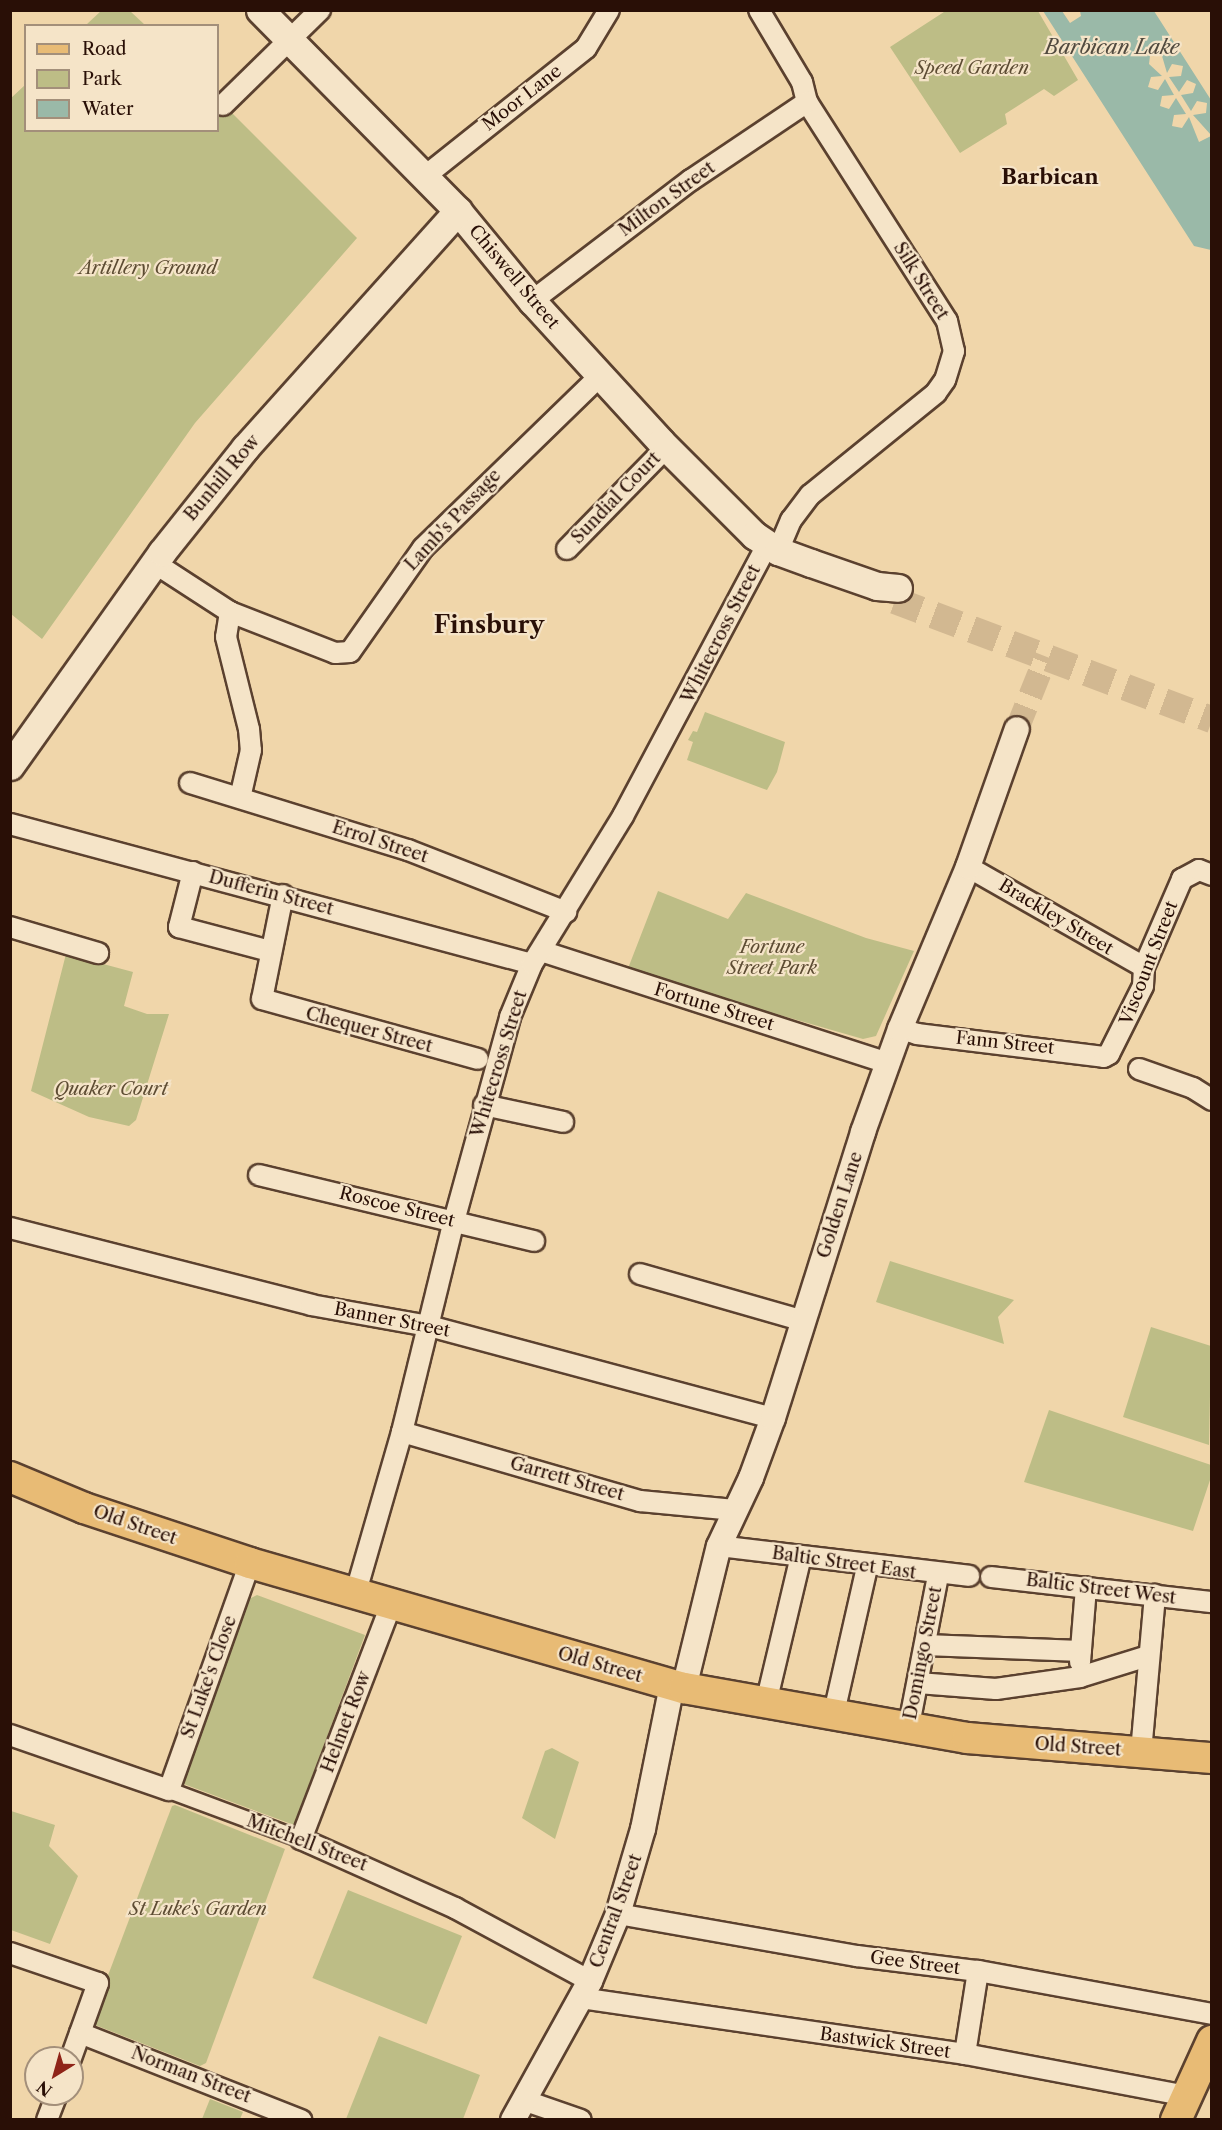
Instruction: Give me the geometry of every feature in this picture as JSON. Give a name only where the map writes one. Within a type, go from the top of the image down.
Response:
[{"type":"main road","name":"Chiswell Street","points":[[261,10],[458,211],[532,301],[666,448],[772,548]]},
{"type":"main road","name":"Bunhill Row","points":[[10,766],[153,562],[245,448],[458,211]]},
{"type":"main road","points":[[772,548],[890,591]]},
{"type":"main road","name":"Old Street","points":[[10,1477],[95,1511],[250,1563],[678,1686],[908,1730],[1212,1758]]},
{"type":"main road","points":[[1182,2108],[1209,2055]]},
{"type":"street","points":[[223,105],[320,10]]},
{"type":"street","name":"Silk Street","points":[[759,10],[802,82],[807,102],[947,321],[954,351],[945,380],[936,393],[810,495],[772,548]]},
{"type":"street","name":"Moor Lane","points":[[424,177],[597,35],[607,11]]},
{"type":"street","name":"Milton Street","points":[[532,301],[691,180],[807,102]]},
{"type":"street","name":"Lamb's Passage","points":[[153,562],[230,612],[335,653],[350,652],[423,548],[601,375]]},
{"type":"street","name":"Sundial Court","points":[[567,549],[666,448]]},
{"type":"street","name":"Whitecross Street","points":[[355,1595],[402,1432],[484,1105],[510,1017],[536,958],[566,912],[772,548]]},
{"type":"street","points":[[230,612],[226,637],[249,729],[251,750],[240,798]]},
{"type":"street","name":"Golden Lane","points":[[678,1686],[719,1546],[773,1418],[887,1064],[968,867],[1017,729]]},
{"type":"street","name":"Errol Street","points":[[190,783],[408,850],[566,912]]},
{"type":"street","name":"Dufferin Street","points":[[10,824],[536,958]]},
{"type":"street","name":"Brackley Street","points":[[968,867],[1144,967]]},
{"type":"street","name":"Viscount Street","points":[[1110,1054],[1143,986],[1144,967],[1182,879],[1199,870],[1212,875]]},
{"type":"street","points":[[194,872],[179,927],[270,951],[283,895]]},
{"type":"street","points":[[10,927],[98,953]]},
{"type":"street","name":"Chequer Street","points":[[270,951],[262,999],[478,1059]]},
{"type":"street","name":"Fortune Street","points":[[536,958],[887,1064]]},
{"type":"street","name":"Fann Street","points":[[900,1029],[917,1034],[1110,1054]]},
{"type":"street","points":[[1138,1069],[1193,1088],[1212,1100]]},
{"type":"street","points":[[484,1105],[563,1122]]},
{"type":"street","name":"Roscoe Street","points":[[259,1175],[534,1241]]},
{"type":"street","name":"Banner Street","points":[[10,1228],[311,1305],[429,1326],[773,1418]]},
{"type":"street","points":[[640,1274],[804,1321]]},
{"type":"street","name":"Garrett Street","points":[[402,1432],[640,1501],[735,1510]]},
{"type":"street","name":"Baltic Street East","points":[[719,1546],[938,1576],[969,1576]]},
{"type":"street","points":[[766,1703],[801,1556]]},
{"type":"street","name":"St Luke's Close","points":[[168,1790],[250,1563]]},
{"type":"street","points":[[833,1717],[867,1567]]},
{"type":"street","name":"Domingo Street","points":[[908,1730],[938,1576]]},
{"type":"street","name":"Baltic Street West","points":[[991,1577],[1212,1602]]},
{"type":"street","points":[[1080,1677],[1086,1587]]},
{"type":"street","points":[[1141,1752],[1155,1595]]},
{"type":"street","name":"Helmet Row","points":[[301,1839],[391,1605]]},
{"type":"street","points":[[925,1645],[1081,1651]]},
{"type":"street","points":[[918,1683],[996,1689],[1080,1677],[1148,1656]]},
{"type":"street","name":"Central Street","points":[[518,2110],[585,1989],[618,1914],[643,1829],[678,1686]]},
{"type":"street","name":"Mitchell Street","points":[[10,1735],[301,1839],[455,1908],[585,1989]]},
{"type":"street","name":"Gee Street","points":[[618,1914],[857,1956],[978,1971],[1212,2014]]},
{"type":"street","points":[[10,1953],[98,1983],[75,2046]]},
{"type":"street","points":[[965,2055],[978,1971]]},
{"type":"street","name":"Bastwick Street","points":[[585,1989],[965,2055],[1182,2108]]},
{"type":"street","name":"Norman Street","points":[[80,2033],[302,2120]]},
{"type":"street","points":[[518,2110],[581,2120]]},
{"type":"green space","points":[[102,10],[130,11],[144,24],[87,24]]},
{"type":"green space","name":"Speed Garden","points":[[947,10],[1038,11],[1078,80],[1054,96],[1044,89],[1005,114],[1007,124],[960,153],[890,47]]},
{"type":"green space","name":"Artillery Ground","points":[[24,86],[24,132],[219,132],[219,100],[357,238],[195,423],[42,639],[11,614],[10,99]]},
{"type":"green space","points":[[705,712],[785,742],[777,772],[767,790],[687,760],[693,742],[688,740],[693,731],[697,732]]},
{"type":"green space","name":"Fortune Street Park","points":[[658,891],[728,919],[746,893],[866,938],[914,951],[876,1036],[863,1039],[627,971]]},
{"type":"green space","name":"Quaker Court","points":[[66,954],[133,972],[124,1006],[147,1014],[169,1014],[136,1120],[129,1126],[89,1117],[31,1091]]},
{"type":"green space","points":[[890,1261],[1014,1300],[998,1317],[1004,1344],[876,1302]]},
{"type":"green space","points":[[1151,1327],[1211,1346],[1209,1445],[1123,1417]]},
{"type":"green space","points":[[1049,1410],[1211,1465],[1211,1477],[1193,1531],[1024,1482]]},
{"type":"green space","points":[[257,1595],[365,1635],[294,1825],[181,1783],[249,1599]]},
{"type":"green space","points":[[552,1748],[579,1762],[555,1839],[522,1818],[545,1751]]},
{"type":"green space","name":"St Luke's Garden","points":[[175,1805],[285,1849],[206,2063],[200,2066],[90,2023],[172,1806]]},
{"type":"green space","points":[[11,1811],[55,1825],[49,1846],[78,1876],[50,1944],[11,1930]]},
{"type":"green space","points":[[348,1890],[462,1936],[426,2024],[312,1978]]},
{"type":"green space","points":[[379,2036],[480,2075],[463,2119],[346,2119]]},
{"type":"green space","points":[[210,2099],[243,2112],[240,2119],[202,2119]]},
{"type":"water","name":"Barbican Lake","points":[[1043,11],[1062,11],[1070,23],[1081,16],[1080,11],[1154,11],[1211,100],[1211,135],[1193,115],[1206,113],[1207,103],[1197,101],[1191,111],[1181,95],[1193,93],[1196,84],[1187,80],[1179,92],[1169,77],[1181,76],[1183,66],[1172,64],[1167,73],[1162,56],[1150,56],[1149,64],[1162,76],[1151,77],[1148,87],[1158,90],[1165,79],[1174,95],[1162,96],[1160,106],[1169,109],[1176,98],[1186,114],[1174,115],[1172,126],[1182,128],[1189,117],[1199,142],[1211,136],[1211,250],[1194,246]]},
{"type":"tunnel","points":[[895,600],[1212,719]]},
{"type":"tunnel","points":[[1017,729],[1046,657]]},
{"type":"district","name":"Barbican","points":[[1050,177]]},
{"type":"district","name":"Finsbury","points":[[489,625]]}]
